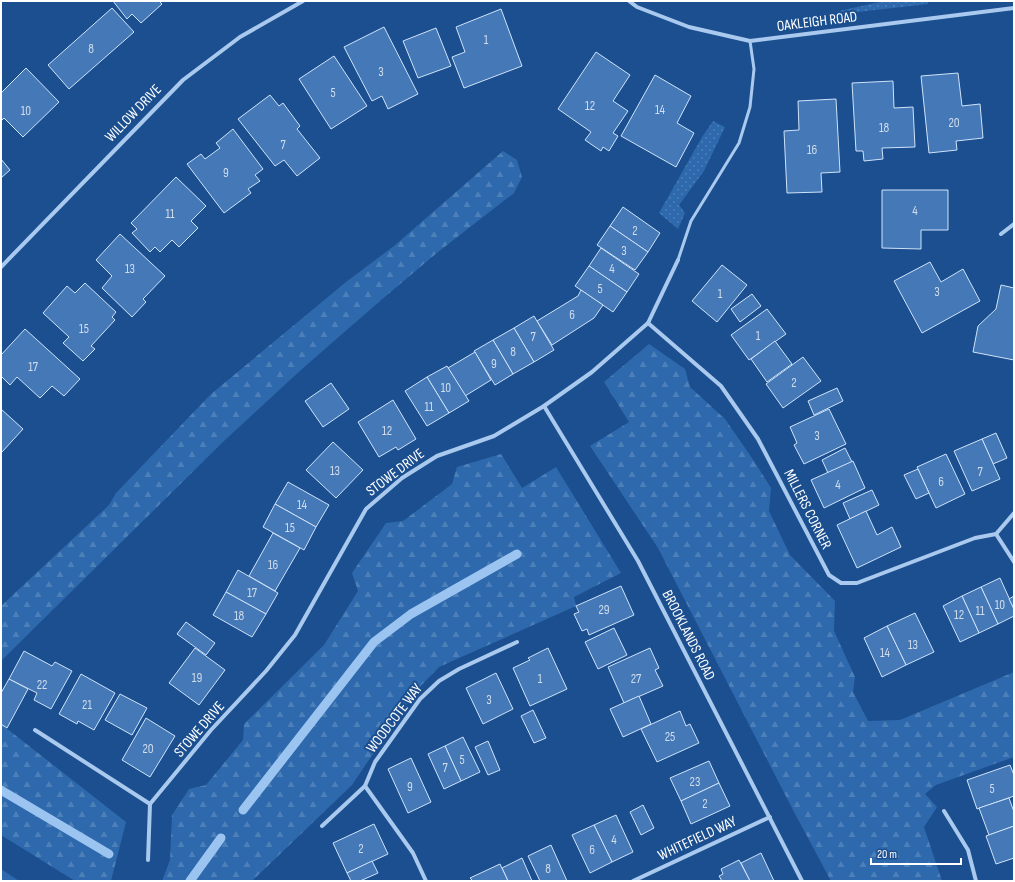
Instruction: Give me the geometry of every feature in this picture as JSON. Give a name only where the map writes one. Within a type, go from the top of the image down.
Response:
[{"type":"street","name":"WILLOW DRIVE","points":[[1,266],[183,80],[240,37],[303,1]]},
{"type":"street","name":"OAKLEIGH ROAD","points":[[629,1],[637,7],[688,27],[750,41],[1014,8]]},
{"type":"street","points":[[1001,234],[1014,224]]},
{"type":"street","name":"STOWE DRIVE","points":[[150,804],[211,730],[266,671],[294,635],[366,509],[402,478],[437,456],[494,436],[544,406],[592,372],[648,323],[678,260]]},
{"type":"street","name":"MILLERS CORNER","points":[[648,323],[721,386],[758,439],[829,575],[841,583],[857,584],[975,538],[996,534]]},
{"type":"street","name":"BROOKLANDS ROAD","points":[[544,406],[638,561],[802,881]]},
{"type":"street","points":[[1014,514],[996,534],[1014,562]]},
{"type":"street","name":"WOODCOTE WAY","points":[[322,826],[365,786],[374,762],[420,699],[439,681],[459,669],[517,642]]},
{"type":"street","points":[[35,730],[150,804],[148,860]]},
{"type":"street","points":[[365,786],[413,853],[426,881]]},
{"type":"street","points":[[944,811],[968,850],[976,881]]},
{"type":"street","name":"WHITEFIELD WAY","points":[[633,881],[770,817]]},
{"type":"lane","points":[[678,260],[691,221],[739,143],[750,107],[754,69],[750,41]]},
{"type":"green space","points":[[884,1],[928,1],[928,4],[840,14],[839,11]]},
{"type":"green space","points":[[713,121],[725,127],[704,171],[679,205],[685,213],[678,229],[659,213],[702,137]]},
{"type":"green space","points":[[503,151],[517,160],[522,177],[514,193],[438,252],[302,369],[225,440],[1,661],[1,606],[109,505],[116,493],[211,394],[346,282],[394,246]]},
{"type":"green space","points":[[649,344],[685,369],[690,387],[725,419],[771,488],[769,511],[790,555],[835,601],[834,631],[855,677],[853,692],[868,721],[900,720],[1014,672],[1014,757],[936,785],[925,794],[937,807],[924,827],[942,881],[831,881],[658,548],[590,446],[629,422],[604,382]]},
{"type":"green space","points":[[501,454],[522,488],[556,467],[621,573],[574,597],[576,606],[439,667],[414,693],[352,785],[252,881],[162,881],[170,860],[172,815],[189,789],[206,785],[243,740],[244,724],[324,645],[358,591],[352,573],[386,523],[403,521],[452,484],[457,467]]},
{"type":"green space","points":[[1,724],[126,822],[111,881],[75,881],[1,835]]},
{"type":"green space","points":[[1,869],[19,881],[1,881]]},
{"type":"building","points":[[113,1],[159,1],[162,4],[141,23],[132,14],[127,19]]},
{"type":"building","points":[[112,8],[134,32],[69,89],[48,65]]},
{"type":"building","points":[[501,9],[522,66],[464,88],[452,57],[465,52],[456,27]]},
{"type":"building","points":[[384,27],[418,94],[388,109],[382,96],[372,101],[344,47]]},
{"type":"building","points":[[436,28],[451,66],[418,78],[403,41]]},
{"type":"building","points":[[596,52],[630,75],[613,101],[628,111],[613,133],[618,136],[609,151],[603,147],[601,151],[585,140],[591,132],[558,109]]},
{"type":"building","points":[[334,56],[367,106],[331,129],[299,79]]},
{"type":"building","points":[[26,68],[59,102],[23,137],[4,118],[1,121],[1,93]]},
{"type":"building","points":[[958,73],[962,106],[980,104],[983,138],[956,141],[957,150],[929,153],[921,76]]},
{"type":"building","points":[[655,75],[691,96],[677,123],[694,133],[676,167],[621,136]]},
{"type":"building","points":[[893,81],[894,108],[913,107],[915,147],[882,148],[883,159],[864,161],[863,151],[856,151],[852,83]]},
{"type":"building","points":[[270,95],[279,106],[283,103],[300,126],[297,129],[320,158],[297,176],[284,160],[275,166],[238,119]]},
{"type":"building","points":[[836,99],[840,172],[821,173],[822,192],[787,193],[784,131],[799,130],[798,101]]},
{"type":"building","points":[[233,129],[263,169],[255,175],[260,181],[248,189],[251,193],[224,213],[187,164],[201,154],[205,159],[220,148],[216,143]]},
{"type":"building","points":[[1,159],[10,170],[1,178]]},
{"type":"building","points":[[176,177],[206,206],[191,221],[198,228],[179,247],[172,240],[160,252],[155,247],[150,252],[132,233],[137,229],[131,223]]},
{"type":"building","points":[[882,190],[948,190],[948,230],[921,230],[921,249],[882,248]]},
{"type":"building","points":[[623,207],[660,233],[648,252],[610,226]]},
{"type":"building","points":[[610,226],[648,252],[635,270],[597,245]]},
{"type":"building","points":[[120,234],[165,276],[143,299],[146,302],[132,317],[102,288],[112,276],[96,260]]},
{"type":"building","points":[[601,248],[639,274],[627,292],[589,266]]},
{"type":"building","points":[[930,262],[941,282],[963,269],[980,301],[922,333],[894,281]]},
{"type":"building","points":[[722,265],[747,285],[717,322],[692,301]]},
{"type":"building","points":[[589,266],[627,292],[613,312],[575,286]]},
{"type":"building","points":[[85,283],[116,312],[112,317],[115,320],[91,346],[95,349],[83,361],[63,343],[69,337],[43,313],[67,286],[75,293]]},
{"type":"building","points":[[1001,285],[1014,288],[1014,360],[973,352],[978,326],[996,309]]},
{"type":"building","points":[[581,290],[603,305],[594,318],[552,345],[537,321],[578,296]]},
{"type":"building","points":[[752,294],[761,306],[740,322],[731,309]]},
{"type":"building","points":[[767,309],[786,334],[749,360],[731,335]]},
{"type":"building","points":[[534,316],[554,350],[534,362],[514,328]]},
{"type":"building","points":[[514,328],[534,362],[513,374],[493,340]]},
{"type":"building","points":[[25,329],[80,379],[64,396],[52,386],[40,398],[17,377],[10,385],[1,376],[1,355]]},
{"type":"building","points":[[493,340],[513,374],[495,385],[474,351]]},
{"type":"building","points":[[775,341],[792,364],[767,382],[751,359]]},
{"type":"building","points":[[475,352],[491,380],[465,396],[448,368]]},
{"type":"building","points":[[803,357],[821,381],[783,408],[766,384]]},
{"type":"building","points":[[447,366],[469,401],[449,413],[427,377]]},
{"type":"building","points":[[427,377],[449,413],[427,426],[405,391]]},
{"type":"building","points":[[331,383],[349,409],[323,427],[305,401]]},
{"type":"building","points":[[837,388],[843,401],[814,415],[808,401]]},
{"type":"building","points":[[393,400],[416,439],[398,450],[396,447],[379,457],[358,422]]},
{"type":"building","points":[[1,409],[23,429],[2,452],[1,451]]},
{"type":"building","points":[[829,409],[846,444],[804,464],[794,445],[797,443],[790,427]]},
{"type":"building","points":[[996,433],[1007,458],[993,464],[982,439]]},
{"type":"building","points":[[982,439],[1000,479],[972,491],[954,451]]},
{"type":"building","points":[[333,442],[363,470],[336,498],[306,470]]},
{"type":"building","points":[[845,448],[852,462],[828,473],[822,460]]},
{"type":"building","points":[[946,454],[965,494],[936,508],[917,467]]},
{"type":"building","points":[[853,461],[865,488],[824,508],[811,480]]},
{"type":"building","points":[[918,469],[929,493],[916,499],[904,475]]},
{"type":"building","points":[[288,482],[329,505],[316,527],[275,504]]},
{"type":"building","points":[[872,490],[879,505],[850,519],[843,503]]},
{"type":"building","points":[[275,504],[316,527],[304,550],[263,527]]},
{"type":"building","points":[[866,511],[877,535],[892,527],[901,547],[857,568],[837,525]]},
{"type":"building","points":[[273,533],[300,548],[275,591],[249,576]]},
{"type":"building","points":[[238,570],[278,593],[266,614],[226,592]]},
{"type":"building","points":[[1000,578],[1014,609],[1014,616],[998,624],[981,587]]},
{"type":"building","points":[[621,586],[634,615],[589,635],[587,629],[582,631],[574,614],[579,612],[576,606]]},
{"type":"building","points":[[981,587],[998,624],[979,633],[962,596]]},
{"type":"building","points":[[226,592],[266,614],[252,637],[213,615]]},
{"type":"building","points":[[962,596],[979,633],[960,642],[943,606]]},
{"type":"building","points":[[1014,596],[1014,609],[1009,599]]},
{"type":"building","points":[[915,613],[934,652],[906,665],[887,626]]},
{"type":"building","points":[[186,622],[215,643],[206,655],[177,634]]},
{"type":"building","points":[[887,626],[906,665],[882,677],[864,638]]},
{"type":"building","points":[[614,628],[627,655],[598,669],[585,642]]},
{"type":"building","points":[[195,648],[225,670],[199,705],[169,683]]},
{"type":"building","points":[[548,648],[567,689],[530,706],[513,668],[530,660],[528,658]]},
{"type":"building","points":[[650,648],[659,668],[655,670],[663,686],[624,703],[608,667]]},
{"type":"building","points":[[24,651],[52,666],[55,662],[72,671],[51,709],[34,700],[37,693],[9,679]]},
{"type":"building","points":[[496,673],[513,709],[483,724],[466,688]]},
{"type":"building","points":[[81,674],[115,693],[94,730],[78,721],[77,724],[59,714]]},
{"type":"building","points":[[9,679],[28,689],[7,728],[1,724],[1,693]]},
{"type":"building","points":[[120,694],[147,708],[132,735],[105,720]]},
{"type":"building","points":[[639,696],[651,724],[623,737],[610,709]]},
{"type":"building","points":[[533,710],[546,738],[534,743],[521,716]]},
{"type":"building","points":[[680,711],[686,726],[690,724],[699,743],[657,762],[641,729]]},
{"type":"building","points":[[146,718],[175,736],[150,777],[122,760]]},
{"type":"building","points":[[463,737],[480,772],[461,781],[445,746]]},
{"type":"building","points":[[488,741],[500,770],[488,775],[475,747]]},
{"type":"building","points":[[445,746],[461,781],[444,789],[428,754]]},
{"type":"building","points":[[411,758],[431,802],[408,813],[388,769]]},
{"type":"building","points":[[709,761],[719,783],[681,801],[670,778]]},
{"type":"building","points":[[1010,765],[1014,775],[1014,796],[977,809],[967,780]]},
{"type":"building","points":[[719,783],[730,806],[691,824],[681,801]]},
{"type":"building","points":[[1009,798],[1014,812],[1014,826],[989,835],[979,808]]},
{"type":"building","points":[[643,805],[654,828],[641,835],[630,812]]},
{"type":"building","points":[[616,815],[633,852],[612,862],[594,825]]},
{"type":"building","points":[[374,824],[388,854],[347,873],[333,843]]},
{"type":"building","points":[[594,825],[612,862],[590,873],[572,835]]},
{"type":"building","points":[[1014,826],[1014,858],[996,864],[986,836]]},
{"type":"building","points":[[551,845],[567,881],[540,881],[528,856]]},
{"type":"building","points":[[761,853],[774,881],[750,881],[741,863]]},
{"type":"building","points":[[522,858],[532,881],[508,881],[502,868]]},
{"type":"building","points":[[739,860],[750,881],[722,881],[719,876],[723,874],[721,869]]},
{"type":"building","points":[[372,861],[378,873],[360,881],[351,881],[347,873]]},
{"type":"building","points":[[500,864],[508,881],[470,881],[472,880],[470,878]]},
{"type":"waterway","points":[[243,810],[374,642],[411,614],[517,554]]},
{"type":"waterway","points":[[1,790],[109,854]]},
{"type":"waterway","points":[[190,881],[221,838]]}]
